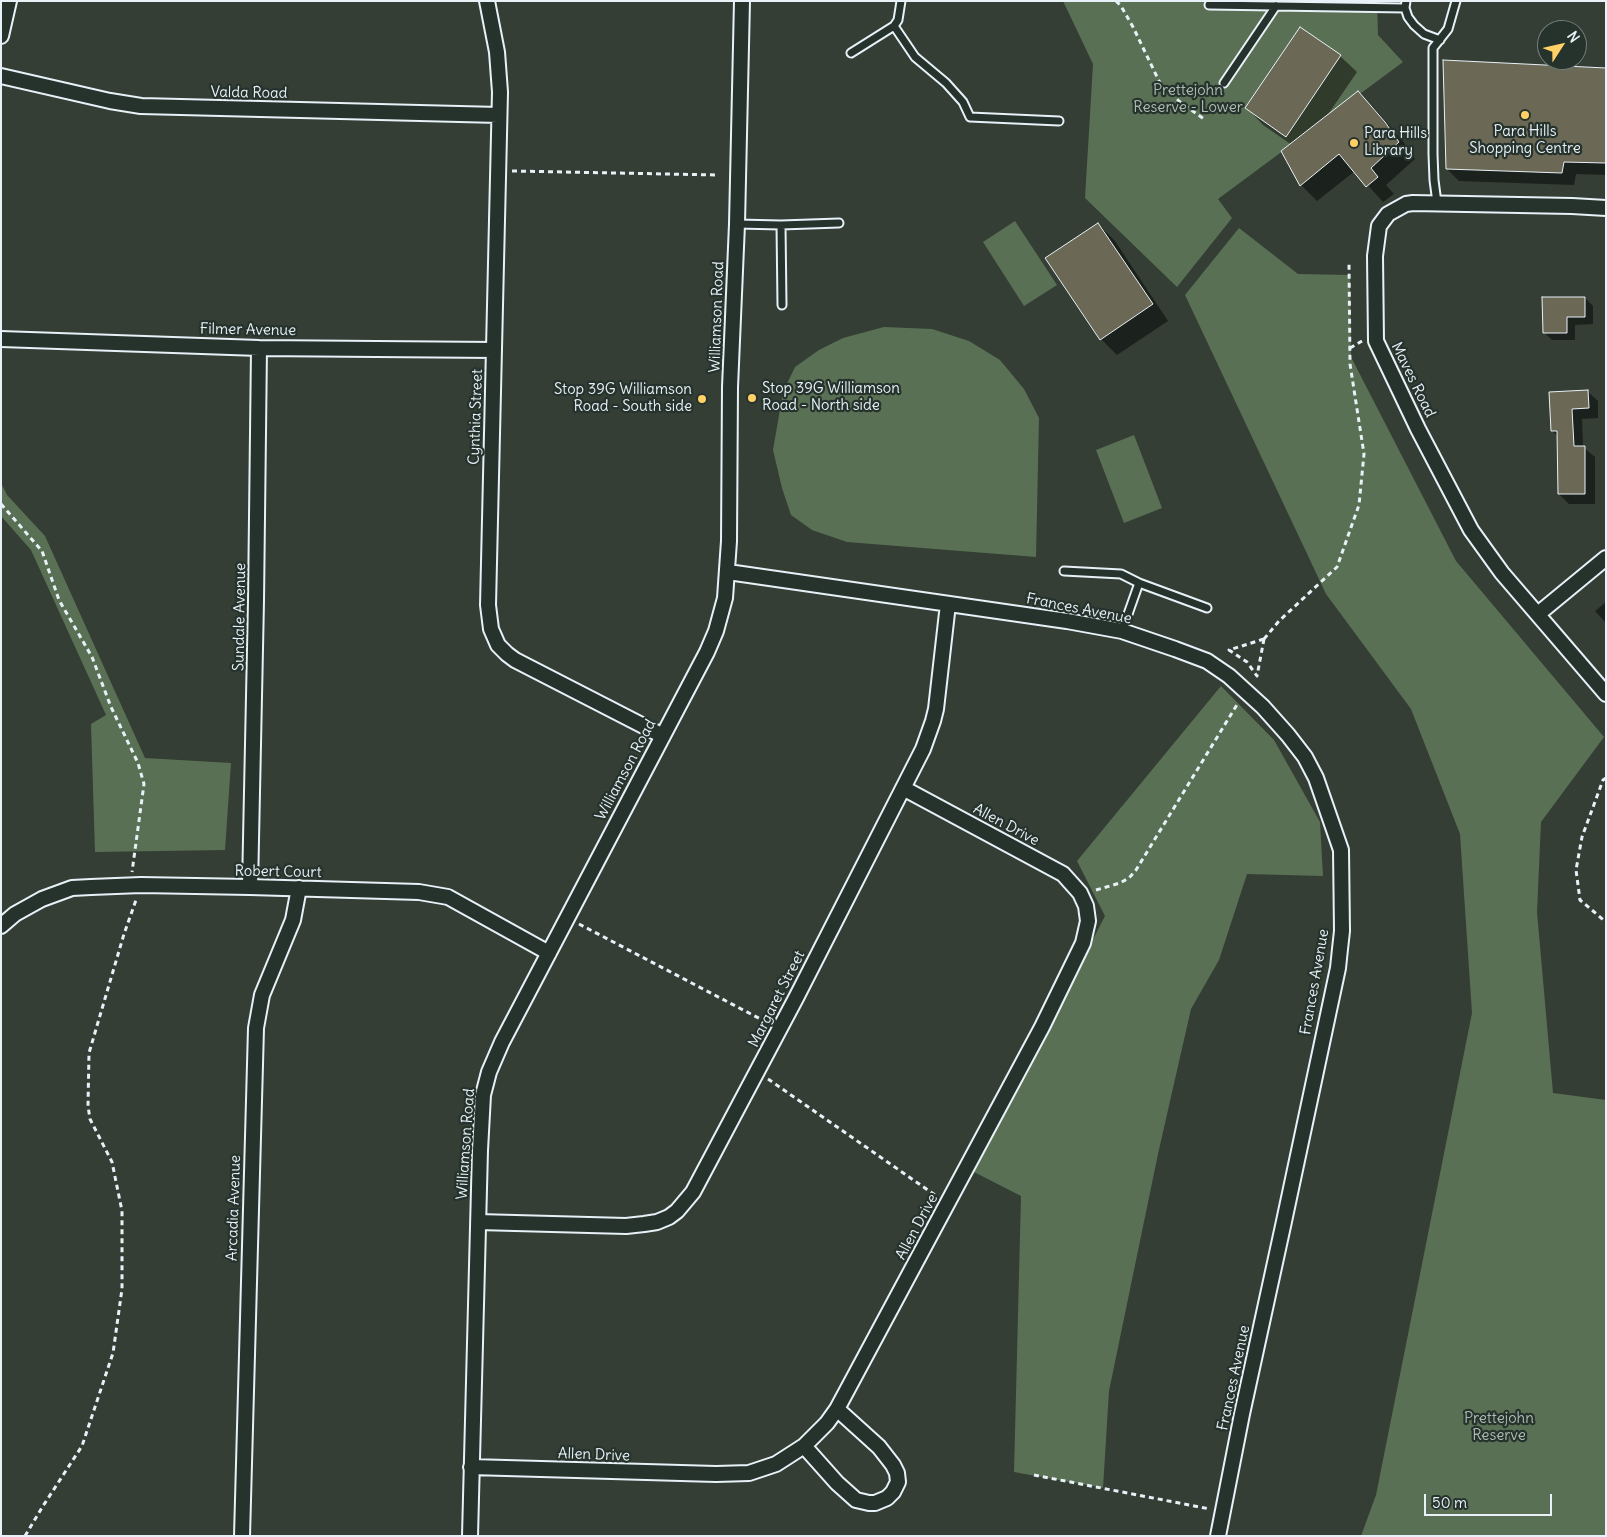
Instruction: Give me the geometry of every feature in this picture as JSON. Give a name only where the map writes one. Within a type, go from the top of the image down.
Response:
[{"type":"street","points":[[1,36],[10,1]]},
{"type":"street","name":"Cynthia Street","points":[[487,1],[499,74],[500,116],[489,620],[494,638],[507,654],[663,736]]},
{"type":"street","name":"Williamson Road","points":[[470,1536],[480,1150],[483,1095],[489,1072],[502,1042],[707,652],[716,631],[725,598],[728,572],[730,388],[737,224],[742,1]]},
{"type":"street","name":"Valda Road","points":[[1,76],[110,101],[148,107],[500,116]]},
{"type":"street","name":"Maves Road","points":[[1606,208],[1413,203],[1400,206],[1388,214],[1379,226],[1375,256],[1376,341],[1418,429],[1471,530],[1485,551],[1606,694]]},
{"type":"street","name":"Filmer Avenue","points":[[1,339],[259,348],[494,350]]},
{"type":"street","name":"Sundale Avenue","points":[[250,887],[257,591],[259,348]]},
{"type":"street","points":[[1538,614],[1606,558]]},
{"type":"street","name":"Frances Avenue","points":[[728,572],[1067,621],[1122,631],[1207,661],[1229,676],[1263,707],[1305,757],[1322,793],[1341,850],[1342,931],[1338,968],[1218,1536]]},
{"type":"street","name":"Margaret Street","points":[[478,1222],[626,1226],[657,1222],[669,1217],[681,1207],[693,1192],[780,1029],[923,749],[933,721],[948,604]]},
{"type":"street","name":"Allen Drive","points":[[471,1467],[741,1474],[768,1468],[784,1460],[804,1446],[837,1409],[1042,1028],[1085,935],[1087,914],[1080,893],[1070,879],[904,788]]},
{"type":"street","name":"Robert Court","points":[[1,926],[15,914],[42,899],[63,891],[91,887],[136,885],[419,892],[448,897],[549,953]]},
{"type":"street","name":"Arcadia Avenue","points":[[242,1536],[256,1028],[262,995],[293,920],[300,888]]},
{"type":"street","points":[[804,1446],[837,1483],[856,1500],[869,1504],[887,1498],[893,1492],[898,1482],[897,1473],[893,1465],[879,1447],[837,1409]]},
{"type":"lane","points":[[851,53],[894,26],[898,20],[901,1]]},
{"type":"lane","points":[[1438,203],[1433,162],[1433,48],[1448,29],[1456,1]]},
{"type":"lane","points":[[1208,5],[1405,5],[1408,17],[1414,25],[1424,34],[1440,40]]},
{"type":"lane","points":[[1224,83],[1276,6]]},
{"type":"lane","points":[[894,26],[915,57],[946,83],[963,102],[968,119],[1059,121]]},
{"type":"lane","points":[[737,224],[839,223]]},
{"type":"lane","points":[[781,225],[782,305]]},
{"type":"lane","points":[[1064,571],[1120,574],[1207,608]]},
{"type":"lane","points":[[1122,631],[1133,605],[1139,583]]},
{"type":"path","points":[[1116,1],[1133,27],[1160,83],[1180,102],[1204,119]]},
{"type":"path","points":[[498,171],[718,175]]},
{"type":"path","points":[[1264,639],[1229,650],[1247,662],[1257,676],[1264,639],[1279,621],[1337,566],[1359,505],[1364,454],[1350,364],[1349,263]]},
{"type":"path","points":[[1350,348],[1367,339]]},
{"type":"path","points":[[1,504],[42,551],[59,600],[92,657],[111,707],[138,763],[144,784],[136,885],[124,934],[89,1053],[88,1106],[90,1120],[112,1162],[122,1211],[122,1289],[113,1353],[82,1446],[26,1536]]},
{"type":"path","points":[[1096,890],[1120,883],[1129,878],[1136,870],[1242,696]]},
{"type":"path","points":[[1606,778],[1603,780],[1582,837],[1576,870],[1580,900],[1606,922]]},
{"type":"path","points":[[567,918],[780,1029]]},
{"type":"path","points":[[757,1072],[948,1204]]},
{"type":"path","points":[[1034,1475],[1222,1512]]},
{"type":"green space","name":"Prettejohn Reserve - Lower","points":[[1063,1],[1377,1],[1378,35],[1403,62],[1218,199],[1232,218],[1177,287],[1085,198],[1093,64]]},
{"type":"green space","points":[[1015,221],[1057,285],[1024,306],[983,242]]},
{"type":"green space","name":"Prettejohn Reserve","points":[[1239,228],[1298,274],[1350,275],[1351,357],[1456,561],[1604,737],[1541,822],[1537,912],[1553,1093],[1606,1100],[1606,1536],[1361,1536],[1376,1495],[1472,1013],[1460,834],[1411,709],[1326,594],[1185,295]]},
{"type":"green space","points":[[884,327],[932,329],[969,341],[1000,360],[1024,389],[1039,418],[1036,557],[847,542],[812,530],[791,515],[773,450],[783,392],[795,367],[819,350],[843,338]]},
{"type":"green space","points":[[1134,435],[1162,508],[1124,523],[1096,450]]},
{"type":"green space","points":[[1,483],[7,495],[45,536],[145,758],[231,763],[225,850],[95,852],[91,724],[106,715],[31,550],[1,516]]},
{"type":"green space","points":[[1221,686],[1274,740],[1320,822],[1323,876],[1247,874],[1219,960],[1191,1009],[1158,1154],[1109,1391],[1103,1488],[1014,1472],[1021,1196],[974,1172],[1105,916],[1077,861]]},
{"type":"building","points":[[1300,27],[1341,55],[1286,137],[1245,108]]},
{"type":"building","name":"Para Hills Shopping Centre","points":[[1443,60],[1537,65],[1537,70],[1606,68],[1606,163],[1564,162],[1562,173],[1446,169]]},
{"type":"building","points":[[1358,91],[1385,122],[1399,142],[1371,168],[1378,177],[1366,187],[1339,154],[1300,186],[1281,151]]},
{"type":"building","points":[[1098,223],[1153,304],[1100,340],[1045,258]]},
{"type":"building","points":[[1542,297],[1585,297],[1585,317],[1567,317],[1567,333],[1543,333]]},
{"type":"building","points":[[1588,390],[1589,408],[1572,409],[1574,446],[1585,446],[1585,494],[1558,494],[1557,431],[1551,431],[1549,392]]},
{"type":"place","name":"Para Hills Shopping Centre","points":[[1525,115]]},
{"type":"place","name":"Para Hills Library","points":[[1354,143]]},
{"type":"place","name":"Stop 39G Williamson Road - North side","points":[[752,398]]},
{"type":"place","name":"Stop 39G Williamson Road - South side","points":[[702,399]]}]
